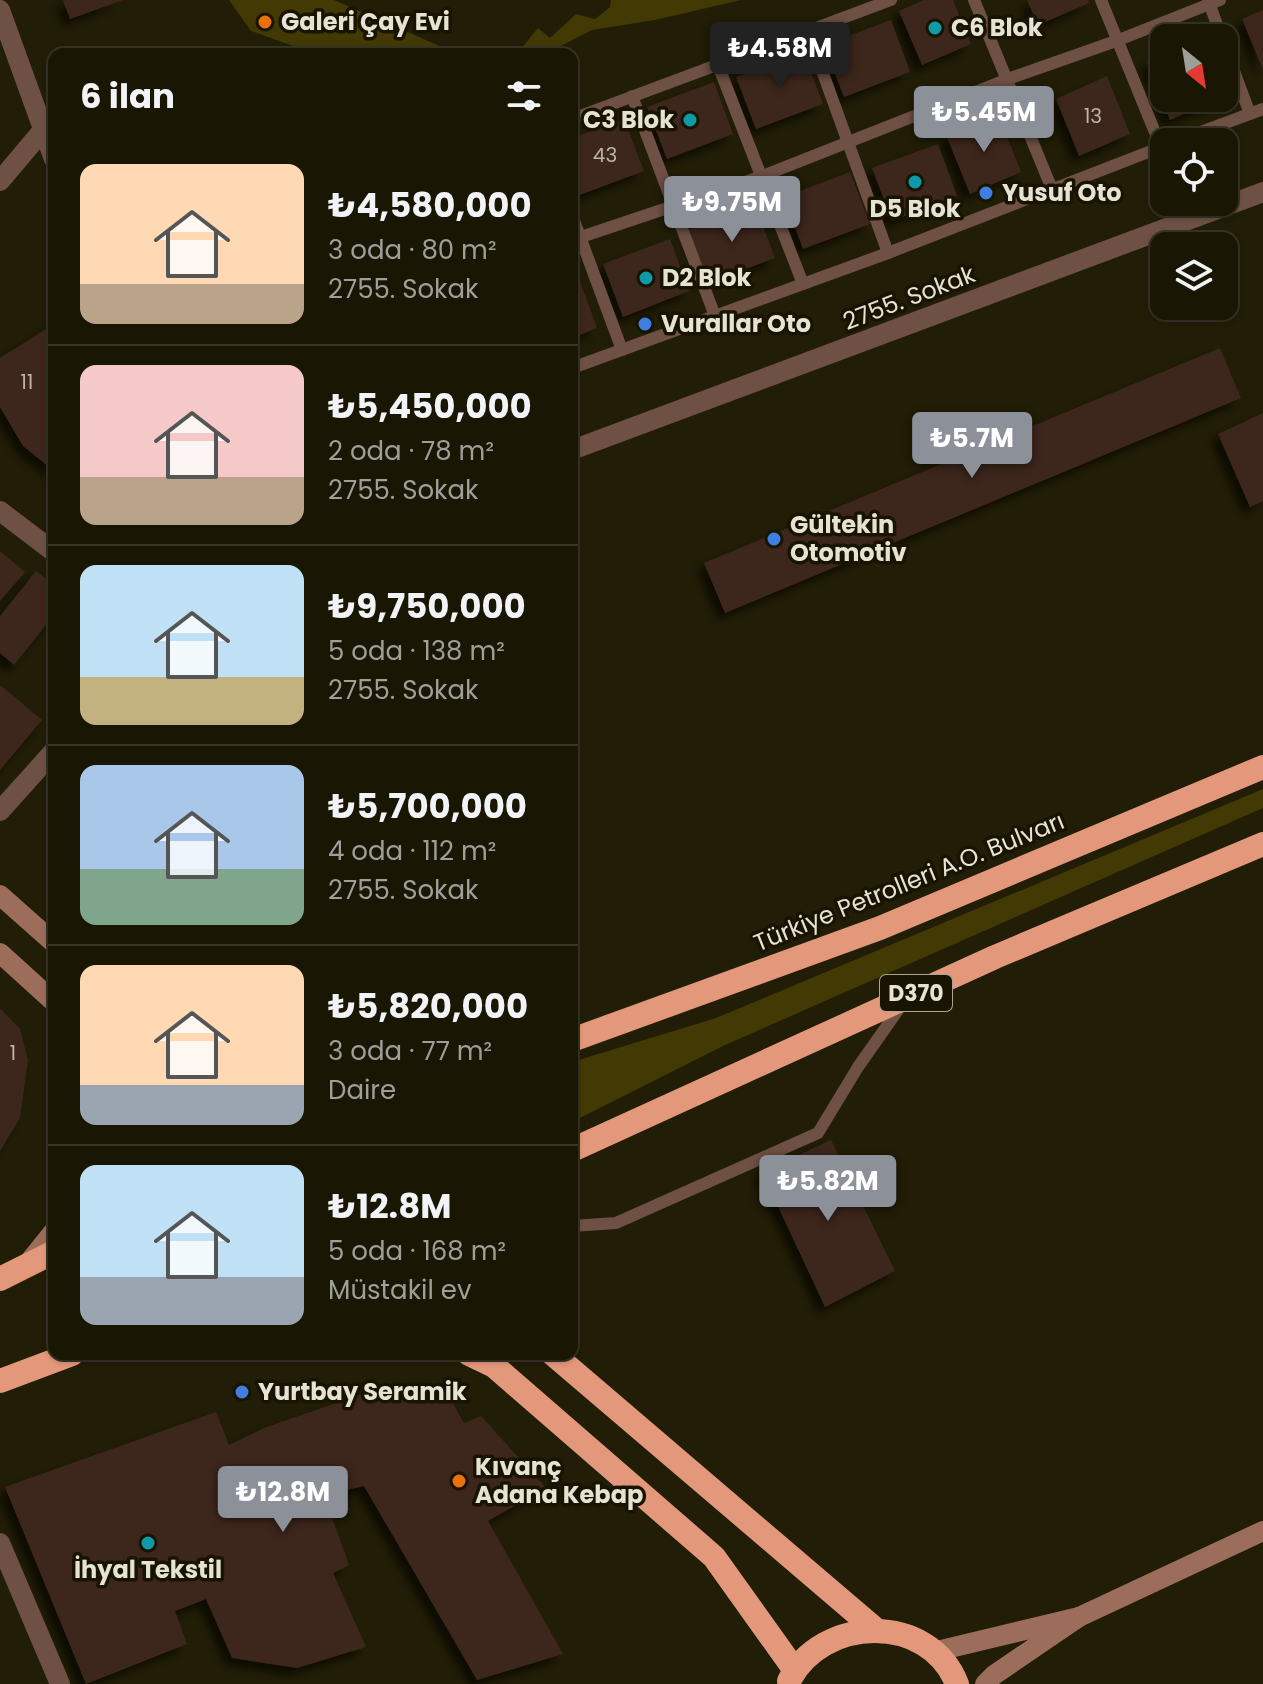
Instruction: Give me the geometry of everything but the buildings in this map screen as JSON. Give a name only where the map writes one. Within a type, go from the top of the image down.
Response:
[{"type":"highway","name":"Türkiye Petrolleri A.O. Bulvarı","points":[[578,1038],[880,928],[1263,767]]},
{"type":"highway","name":"D370","points":[[578,1147],[908,997],[1263,844]]},
{"type":"highway","points":[[0,1279],[48,1255]]},
{"type":"highway","points":[[0,1381],[56,1360]]},
{"type":"highway","points":[[482,1360],[494,1366],[714,1557],[791,1677],[816,1648],[844,1634],[875,1629],[906,1636],[933,1652],[957,1684]]},
{"type":"highway","points":[[560,1360],[875,1629]]},
{"type":"street","points":[[0,10],[48,129],[0,181]]},
{"type":"street","name":"2755. Sokak","points":[[578,448],[1263,192]]},
{"type":"street","points":[[0,511],[48,547]]},
{"type":"street","points":[[0,811],[48,758]]},
{"type":"street","points":[[0,895],[48,938]]},
{"type":"street","points":[[0,953],[47,994]]},
{"type":"street","points":[[26,1267],[48,1239]]},
{"type":"street","points":[[985,1684],[1079,1617],[1263,1531]]},
{"type":"street","points":[[0,1543],[60,1684]]},
{"type":"street","points":[[933,1652],[1079,1617]]},
{"type":"lane","points":[[578,117],[891,0]]},
{"type":"lane","points":[[974,0],[1052,189]]},
{"type":"lane","points":[[1101,0],[1154,128]]},
{"type":"lane","points":[[578,237],[760,177],[1008,79],[1116,41],[1212,1],[1218,24]]},
{"type":"lane","points":[[807,29],[888,253]]},
{"type":"lane","points":[[718,65],[803,284]]},
{"type":"lane","points":[[1213,128],[1257,112],[1238,73]]},
{"type":"lane","points":[[632,96],[715,316]]},
{"type":"lane","points":[[578,366],[888,253],[1150,151]]},
{"type":"lane","points":[[578,243],[622,350]]},
{"type":"lane","points":[[578,1226],[616,1223],[818,1133],[858,1067],[908,997]]},
{"type":"shaded area","points":[[229,0],[334,0],[444,48],[298,48],[251,31]]},
{"type":"shaded area","points":[[611,0],[741,0],[655,20],[592,30],[557,48],[522,48],[538,28],[550,38],[576,14],[595,19],[610,7]]},
{"type":"shaded area","points":[[1263,789],[1263,808],[723,1046],[578,1119],[578,1060],[716,1018]]},
{"type":"place","name":"Galeri Çay Evi","points":[[265,22]]},
{"type":"place","name":"C6 Blok","points":[[935,28]]},
{"type":"place","name":"C3 Blok","points":[[690,120]]},
{"type":"place","name":"D5 Blok","points":[[915,182]]},
{"type":"place","name":"Yusuf Oto","points":[[986,193]]},
{"type":"place","name":"D2 Blok","points":[[646,278]]},
{"type":"place","name":"Vurallar Oto","points":[[645,324]]},
{"type":"place","name":"Gültekin Otomotiv","points":[[774,539]]},
{"type":"place","name":"Yurtbay Seramik","points":[[242,1392]]},
{"type":"place","name":"Kıvanç Adana Kebap","points":[[459,1481]]},
{"type":"place","name":"İhyal Tekstil","points":[[148,1543]]}]
